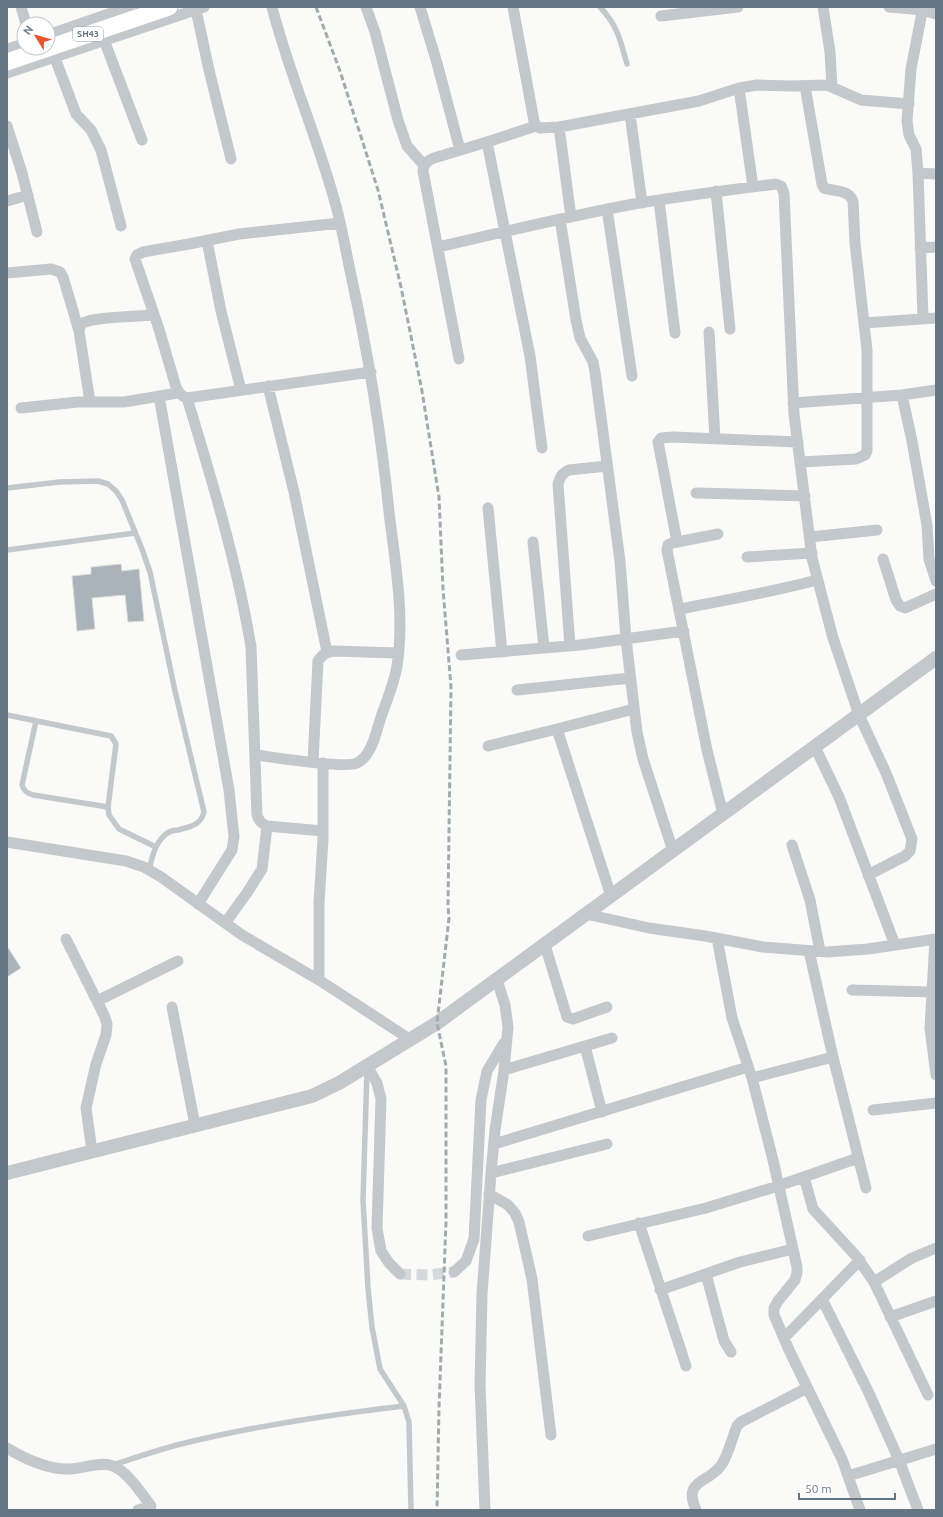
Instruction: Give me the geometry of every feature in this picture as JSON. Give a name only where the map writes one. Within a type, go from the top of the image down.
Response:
[{"type":"main road","name":"SH43","points":[[7,62],[169,7]]},
{"type":"street","points":[[56,32],[129,7]]},
{"type":"street","points":[[256,755],[318,763],[353,765],[359,763],[370,747],[392,689],[397,666],[399,634],[398,587],[382,445],[371,372],[340,224],[312,127],[277,27],[272,7]]},
{"type":"street","points":[[366,7],[375,32],[398,120],[407,146],[423,164],[423,171],[459,359]]},
{"type":"street","points":[[420,7],[438,63],[460,150]]},
{"type":"street","points":[[513,7],[536,126]]},
{"type":"street","points":[[661,16],[738,7]]},
{"type":"street","points":[[823,7],[830,52],[832,87]]},
{"type":"street","points":[[889,7],[923,9],[936,14]]},
{"type":"street","points":[[7,73],[200,8],[209,70],[231,159]]},
{"type":"street","points":[[923,9],[911,69],[908,130],[916,149],[918,173],[923,318]]},
{"type":"street","points":[[104,40],[142,140]]},
{"type":"street","points":[[55,58],[76,114],[91,130],[101,150],[121,226]]},
{"type":"street","points":[[423,164],[434,158],[536,126],[544,129],[630,114],[699,101],[739,88],[757,85],[827,85],[861,100],[909,104]]},
{"type":"street","points":[[801,462],[856,458],[865,455],[867,451],[867,350],[855,243],[853,201],[851,196],[847,193],[829,190],[824,188],[822,184],[805,86]]},
{"type":"street","points":[[739,88],[753,187]]},
{"type":"street","points":[[630,114],[642,203]]},
{"type":"street","points":[[7,126],[28,195],[37,232]]},
{"type":"street","points":[[559,127],[571,217]]},
{"type":"street","points":[[487,142],[530,356],[542,448]]},
{"type":"street","points":[[918,173],[936,174]]},
{"type":"street","points":[[438,247],[607,209],[716,191],[776,184],[781,186],[784,193],[793,403],[812,553],[817,580],[833,638],[859,715],[886,773],[912,839],[910,852],[868,875]]},
{"type":"street","points":[[716,191],[730,329]]},
{"type":"street","points":[[7,201],[28,195]]},
{"type":"street","points":[[659,200],[675,333]]},
{"type":"street","points":[[607,209],[632,376]]},
{"type":"street","points":[[560,219],[580,338],[593,362],[595,372],[620,560],[630,678],[643,760],[673,851]]},
{"type":"street","points":[[323,831],[267,826],[262,824],[257,815],[251,647],[229,545],[204,451],[135,259],[137,255],[143,252],[239,234],[340,224]]},
{"type":"street","points":[[207,241],[221,311],[241,390]]},
{"type":"street","points":[[920,248],[936,247]]},
{"type":"street","points":[[7,273],[51,269],[60,272],[63,277],[79,331],[90,402]]},
{"type":"street","points":[[79,331],[80,326],[83,323],[89,321],[154,315]]},
{"type":"street","points":[[864,323],[936,318]]},
{"type":"street","points":[[709,332],[715,438]]},
{"type":"street","points":[[21,408],[90,402],[124,402],[159,396],[183,396],[241,390],[371,372]]},
{"type":"street","points":[[268,386],[294,492],[327,652]]},
{"type":"street","points":[[793,403],[902,395],[936,390]]},
{"type":"street","points":[[902,395],[927,525],[930,559],[936,582]]},
{"type":"street","points":[[159,396],[229,790],[234,837],[232,850],[198,904]]},
{"type":"street","points":[[677,542],[658,442],[661,438],[715,438],[798,442]]},
{"type":"street","points":[[570,646],[558,484],[560,477],[564,472],[569,470],[607,466]]},
{"type":"street","points":[[696,493],[805,496]]},
{"type":"street","points":[[488,508],[502,652]]},
{"type":"street","points":[[810,537],[877,530]]},
{"type":"street","points":[[718,534],[677,542],[668,546],[667,550],[707,750],[723,814]]},
{"type":"street","points":[[533,542],[544,648]]},
{"type":"street","points":[[747,557],[812,553]]},
{"type":"street","points":[[882,559],[896,600],[900,606],[905,608],[936,594]]},
{"type":"street","points":[[680,609],[760,593],[783,590],[817,580]]},
{"type":"street","points":[[461,655],[570,646],[684,631]]},
{"type":"street","points":[[319,980],[319,903],[323,831],[318,763],[318,661],[327,652],[398,653]]},
{"type":"street","points":[[7,1173],[312,1096],[339,1083],[437,1023],[936,658]]},
{"type":"street","points":[[517,690],[630,678]]},
{"type":"street","points":[[488,746],[634,709]]},
{"type":"street","points":[[558,729],[611,896]]},
{"type":"street","points":[[815,747],[839,797],[895,945]]},
{"type":"street","points":[[225,923],[262,869],[267,826]]},
{"type":"street","points":[[7,842],[126,861],[149,870],[242,935],[319,980],[411,1040]]},
{"type":"street","points":[[792,845],[810,900],[815,951],[833,1057],[866,1188]]},
{"type":"street","points":[[586,914],[649,928],[717,938],[763,947],[815,951],[868,949],[936,939],[932,992],[936,1075]]},
{"type":"street","points":[[717,938],[732,1018],[750,1073],[793,1249],[797,1273],[795,1280],[774,1308],[774,1314],[842,1459],[860,1510]]},
{"type":"street","points":[[66,939],[107,1024],[106,1035],[96,1064],[86,1108],[92,1151]]},
{"type":"street","points":[[544,945],[567,1017],[573,1019],[607,1007]]},
{"type":"street","points":[[97,1001],[178,961]]},
{"type":"street","points":[[485,1510],[480,1385],[482,1294],[491,1173],[508,1027],[505,1005],[497,980]]},
{"type":"street","points":[[852,990],[932,992]]},
{"type":"street","points":[[172,1007],[195,1125]]},
{"type":"street","points":[[504,1070],[612,1038]]},
{"type":"street","points":[[454,1272],[466,1261],[474,1239],[481,1100],[487,1071],[506,1041]]},
{"type":"street","points":[[585,1046],[602,1112]]},
{"type":"street","points":[[494,1144],[602,1112],[750,1073],[833,1057]]},
{"type":"street","points":[[367,1066],[377,1083],[381,1099],[378,1228],[381,1251],[389,1263],[400,1274]]},
{"type":"street","points":[[874,1110],[936,1103]]},
{"type":"street","points":[[491,1173],[607,1144]]},
{"type":"street","points":[[588,1236],[706,1208],[778,1186],[858,1158]]},
{"type":"street","points":[[804,1177],[813,1209],[860,1260],[874,1282],[928,1395]]},
{"type":"street","points":[[489,1194],[508,1205],[515,1213],[519,1222],[532,1279],[551,1435]]},
{"type":"street","points":[[639,1223],[686,1366]]},
{"type":"street","points":[[874,1282],[912,1258],[936,1248]]},
{"type":"street","points":[[660,1290],[740,1262],[793,1249]]},
{"type":"street","points":[[784,1338],[860,1260]]},
{"type":"street","points":[[706,1274],[724,1341],[731,1352]]},
{"type":"street","points":[[822,1299],[868,1391],[899,1460],[918,1510]]},
{"type":"street","points":[[890,1317],[936,1301]]},
{"type":"street","points":[[696,1510],[692,1495],[694,1488],[722,1465],[737,1426],[741,1422],[808,1388]]},
{"type":"street","points":[[848,1476],[936,1449]]},
{"type":"street","points":[[9,1451],[25,1459],[67,1469],[102,1464],[112,1465],[121,1470],[151,1506],[138,1510]]},
{"type":"lane","points":[[600,7],[615,26],[627,64]]},
{"type":"lane","points":[[7,488],[60,482],[98,481],[108,484],[116,491],[122,500],[150,572],[204,812],[202,819],[197,824],[169,832],[156,847],[149,870]]},
{"type":"lane","points":[[7,550],[135,533]]},
{"type":"lane","points":[[7,715],[111,736],[116,744],[108,807],[109,815],[119,829],[156,847]]},
{"type":"lane","points":[[36,721],[22,785],[24,790],[33,795],[108,807]]},
{"type":"lane","points":[[367,1066],[363,1200],[368,1288],[372,1327],[380,1369],[404,1406],[409,1422],[411,1510]]},
{"type":"lane","points":[[112,1465],[176,1445],[219,1435],[323,1416],[404,1406]]},
{"type":"building","points":[[121,564],[122,571],[139,569],[144,621],[128,622],[125,595],[92,598],[95,629],[77,631],[72,576],[91,574],[91,567]]},
{"type":"building","points":[[7,946],[21,968],[7,977]]},
{"type":"tunnel","points":[[400,1274],[428,1275],[454,1272]]},
{"type":"railway","points":[[316,7],[340,71],[378,190],[401,287],[422,391],[439,497],[443,589],[451,687],[449,918],[437,1023],[446,1066],[446,1222],[439,1407],[437,1510]]}]
